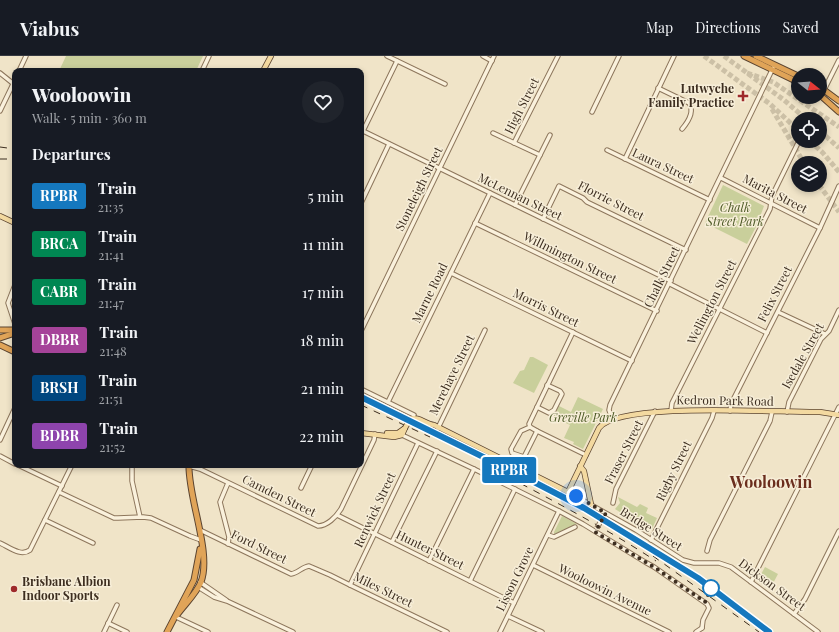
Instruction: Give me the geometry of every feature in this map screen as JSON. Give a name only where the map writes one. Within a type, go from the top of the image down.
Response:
[{"type":"highway","points":[[744,56],[791,74]]},
{"type":"highway","points":[[756,56],[791,78]]},
{"type":"highway","points":[[827,92],[839,101]]},
{"type":"highway","points":[[827,101],[839,112]]},
{"type":"highway","points":[[0,330],[12,330]]},
{"type":"highway","points":[[12,335],[2,338],[0,345],[12,351]]},
{"type":"highway","points":[[176,616],[199,585],[204,569],[200,530],[189,477],[189,468]]},
{"type":"highway","points":[[168,632],[193,582],[201,541]]},
{"type":"highway","points":[[193,582],[199,585]]},
{"type":"main road","points":[[266,68],[271,56]]},
{"type":"main road","points":[[0,216],[12,222]]},
{"type":"main road","name":"Kedron Park Road","points":[[612,419],[638,413],[671,411],[820,412],[837,415]]},
{"type":"main road","points":[[364,433],[394,437],[401,434],[410,417],[414,415]]},
{"type":"main road","name":"Bridge Street","points":[[414,415],[425,419],[436,426],[568,492]]},
{"type":"main road","name":"Bridge Street","points":[[410,419],[417,418],[436,426]]},
{"type":"main road","points":[[568,492],[600,427],[605,422],[612,419]]},
{"type":"main road","points":[[580,466],[584,471],[591,504]]},
{"type":"street","points":[[20,68],[26,56]]},
{"type":"street","points":[[203,68],[209,56]]},
{"type":"street","points":[[387,56],[445,84]]},
{"type":"street","points":[[483,56],[492,61]]},
{"type":"street","name":"Stoneleigh Street","points":[[364,325],[494,56]]},
{"type":"street","name":"High Street","points":[[514,143],[558,56]]},
{"type":"street","points":[[592,112],[619,56]]},
{"type":"street","points":[[625,159],[674,56]]},
{"type":"street","points":[[827,80],[839,60]]},
{"type":"street","points":[[364,127],[397,61]]},
{"type":"street","name":"Chalk Street","points":[[612,419],[610,407],[774,68]]},
{"type":"street","points":[[0,73],[12,83]]},
{"type":"street","points":[[658,88],[689,103],[692,112],[682,129]]},
{"type":"street","points":[[0,111],[12,89]]},
{"type":"street","name":"McLennan Street","points":[[364,132],[671,282],[719,309],[767,333]]},
{"type":"street","points":[[493,133],[540,155]]},
{"type":"street","points":[[515,205],[550,135]]},
{"type":"street","points":[[364,197],[390,144]]},
{"type":"street","name":"Wellington Street","points":[[671,411],[672,403],[762,226],[770,208],[772,196],[796,148]]},
{"type":"street","name":"Laura Street","points":[[607,150],[710,200]]},
{"type":"street","name":"Marita Street","points":[[721,178],[820,228]]},
{"type":"street","name":"Florrie Street","points":[[543,219],[559,186],[583,198],[587,202],[686,250]]},
{"type":"street","name":"Felix Street","points":[[730,411],[731,404],[820,228],[839,186]]},
{"type":"street","name":"Marne Road","points":[[388,402],[490,193]]},
{"type":"street","name":"Willmington Street","points":[[475,223],[657,311]]},
{"type":"street","name":"Morris Street","points":[[451,273],[632,361]]},
{"type":"street","points":[[8,330],[11,326],[12,318],[8,303],[12,293]]},
{"type":"street","name":"Isedale Street","points":[[787,412],[789,402],[821,339],[829,330],[839,310]]},
{"type":"street","points":[[778,312],[825,334]]},
{"type":"street","name":"Merehaye Street","points":[[436,426],[485,330]]},
{"type":"street","points":[[530,427],[530,422],[573,332]]},
{"type":"street","points":[[537,407],[549,412],[554,410],[562,394],[560,391],[547,385]]},
{"type":"street","name":"Bridge Street","points":[[364,390],[414,415]]},
{"type":"street","points":[[751,582],[837,415],[839,406]]},
{"type":"street","name":"Rigby Street","points":[[651,540],[712,418],[714,411]]},
{"type":"street","name":"Fraser Street","points":[[613,503],[616,489],[655,412]]},
{"type":"street","points":[[707,551],[710,540],[770,421],[772,412]]},
{"type":"street","points":[[0,440],[12,414]]},
{"type":"street","points":[[530,427],[586,455]]},
{"type":"street","points":[[530,427],[521,431],[511,449],[512,453],[524,457],[537,431]]},
{"type":"street","points":[[364,460],[374,440],[375,434]]},
{"type":"street","points":[[401,434],[596,530],[654,567],[707,604],[709,608],[703,620],[702,628],[696,632]]},
{"type":"street","name":"Renwick Street","points":[[350,585],[418,443]]},
{"type":"street","points":[[392,542],[437,451]]},
{"type":"street","points":[[0,456],[12,462]]},
{"type":"street","points":[[24,468],[62,486]]},
{"type":"street","points":[[0,543],[20,552],[26,552],[31,548],[71,468]]},
{"type":"street","points":[[132,468],[132,481],[140,517]]},
{"type":"street","name":"Camden Street","points":[[200,468],[318,526],[323,526],[337,515]]},
{"type":"street","points":[[301,488],[311,468]]},
{"type":"street","points":[[337,515],[360,468]]},
{"type":"street","points":[[429,561],[474,469]]},
{"type":"street","points":[[228,482],[220,502],[229,537],[228,544]]},
{"type":"street","points":[[470,581],[515,489]]},
{"type":"street","points":[[59,492],[114,518],[151,518],[201,541]]},
{"type":"street","name":"Bridge Street","points":[[568,492],[591,504],[605,515],[636,530],[687,562]]},
{"type":"street","name":"Lisson Grove","points":[[500,632],[559,511]]},
{"type":"street","name":"Hunter Street","points":[[337,515],[514,603]]},
{"type":"street","points":[[596,530],[605,515]]},
{"type":"street","points":[[45,520],[93,543]]},
{"type":"street","points":[[548,534],[554,537],[574,527]]},
{"type":"street","name":"Ford Street","points":[[200,530],[291,574],[296,574],[306,566],[309,566]]},
{"type":"street","points":[[794,614],[805,599],[839,531]]},
{"type":"street","name":"Dickson Street","points":[[687,562],[697,564],[714,562],[733,568],[818,632]]},
{"type":"street","name":"Wooloowin Avenue","points":[[533,565],[669,632]]},
{"type":"street","name":"Miles Street","points":[[309,566],[447,632]]},
{"type":"street","points":[[199,585],[227,601],[293,632]]},
{"type":"street","points":[[104,632],[117,605]]},
{"type":"street","points":[[176,616],[208,632]]},
{"type":"street","points":[[508,616],[542,632]]},
{"type":"street","points":[[108,623],[127,632]]},
{"type":"street","points":[[702,628],[706,632]]},
{"type":"green space","points":[[66,56],[203,56],[197,68],[60,68]]},
{"type":"green space","name":"Chalk Street Park","points":[[723,185],[764,206],[757,225],[747,244],[705,223]]},
{"type":"green space","points":[[530,357],[533,357],[548,365],[534,393],[513,383],[520,371],[524,370]]},
{"type":"green space","name":"Greville Park","points":[[578,397],[603,409],[583,449],[573,444],[574,442],[564,438],[570,425],[553,417],[559,406],[571,412]]},
{"type":"green space","points":[[618,497],[637,507],[640,504],[648,508],[646,513],[657,518],[652,529],[639,524],[615,509],[620,503]]},
{"type":"green space","points":[[562,516],[577,524],[554,534],[554,532]]},
{"type":"green space","points":[[765,567],[778,574],[770,589],[764,585],[759,578]]},
{"type":"tunnel","points":[[704,56],[770,104],[791,124]]},
{"type":"tunnel","points":[[724,56],[798,112]]},
{"type":"tunnel","points":[[747,73],[773,82],[839,127]]},
{"type":"tunnel","points":[[772,109],[800,156]]},
{"type":"tunnel","points":[[827,137],[839,148]]},
{"type":"tunnel","points":[[818,148],[839,172]]},
{"type":"tunnel","points":[[824,192],[839,212]]},
{"type":"railway","points":[[0,147],[12,149]]},
{"type":"railway","points":[[0,159],[12,159]]},
{"type":"railway","points":[[364,398],[534,482],[583,508],[697,578],[769,632]]},
{"type":"railway","points":[[364,406],[430,437]]},
{"type":"railway","points":[[484,464],[593,523],[656,561]]},
{"type":"railway","points":[[653,556],[759,632]]},
{"type":"train","name":"RPBR","points":[[364,398],[584,508],[698,578],[769,632]]},
{"type":"place","name":"Lutwyche Family Practice","points":[[743,96]]},
{"type":"place","name":"Brisbane Albion Indoor Sports","points":[[14,589]]},
{"type":"district","name":"Wooloowin","points":[[771,482]]},
{"type":"route","points":[[576,496],[606,513],[595,532],[654,567],[705,602],[711,588]]}]
